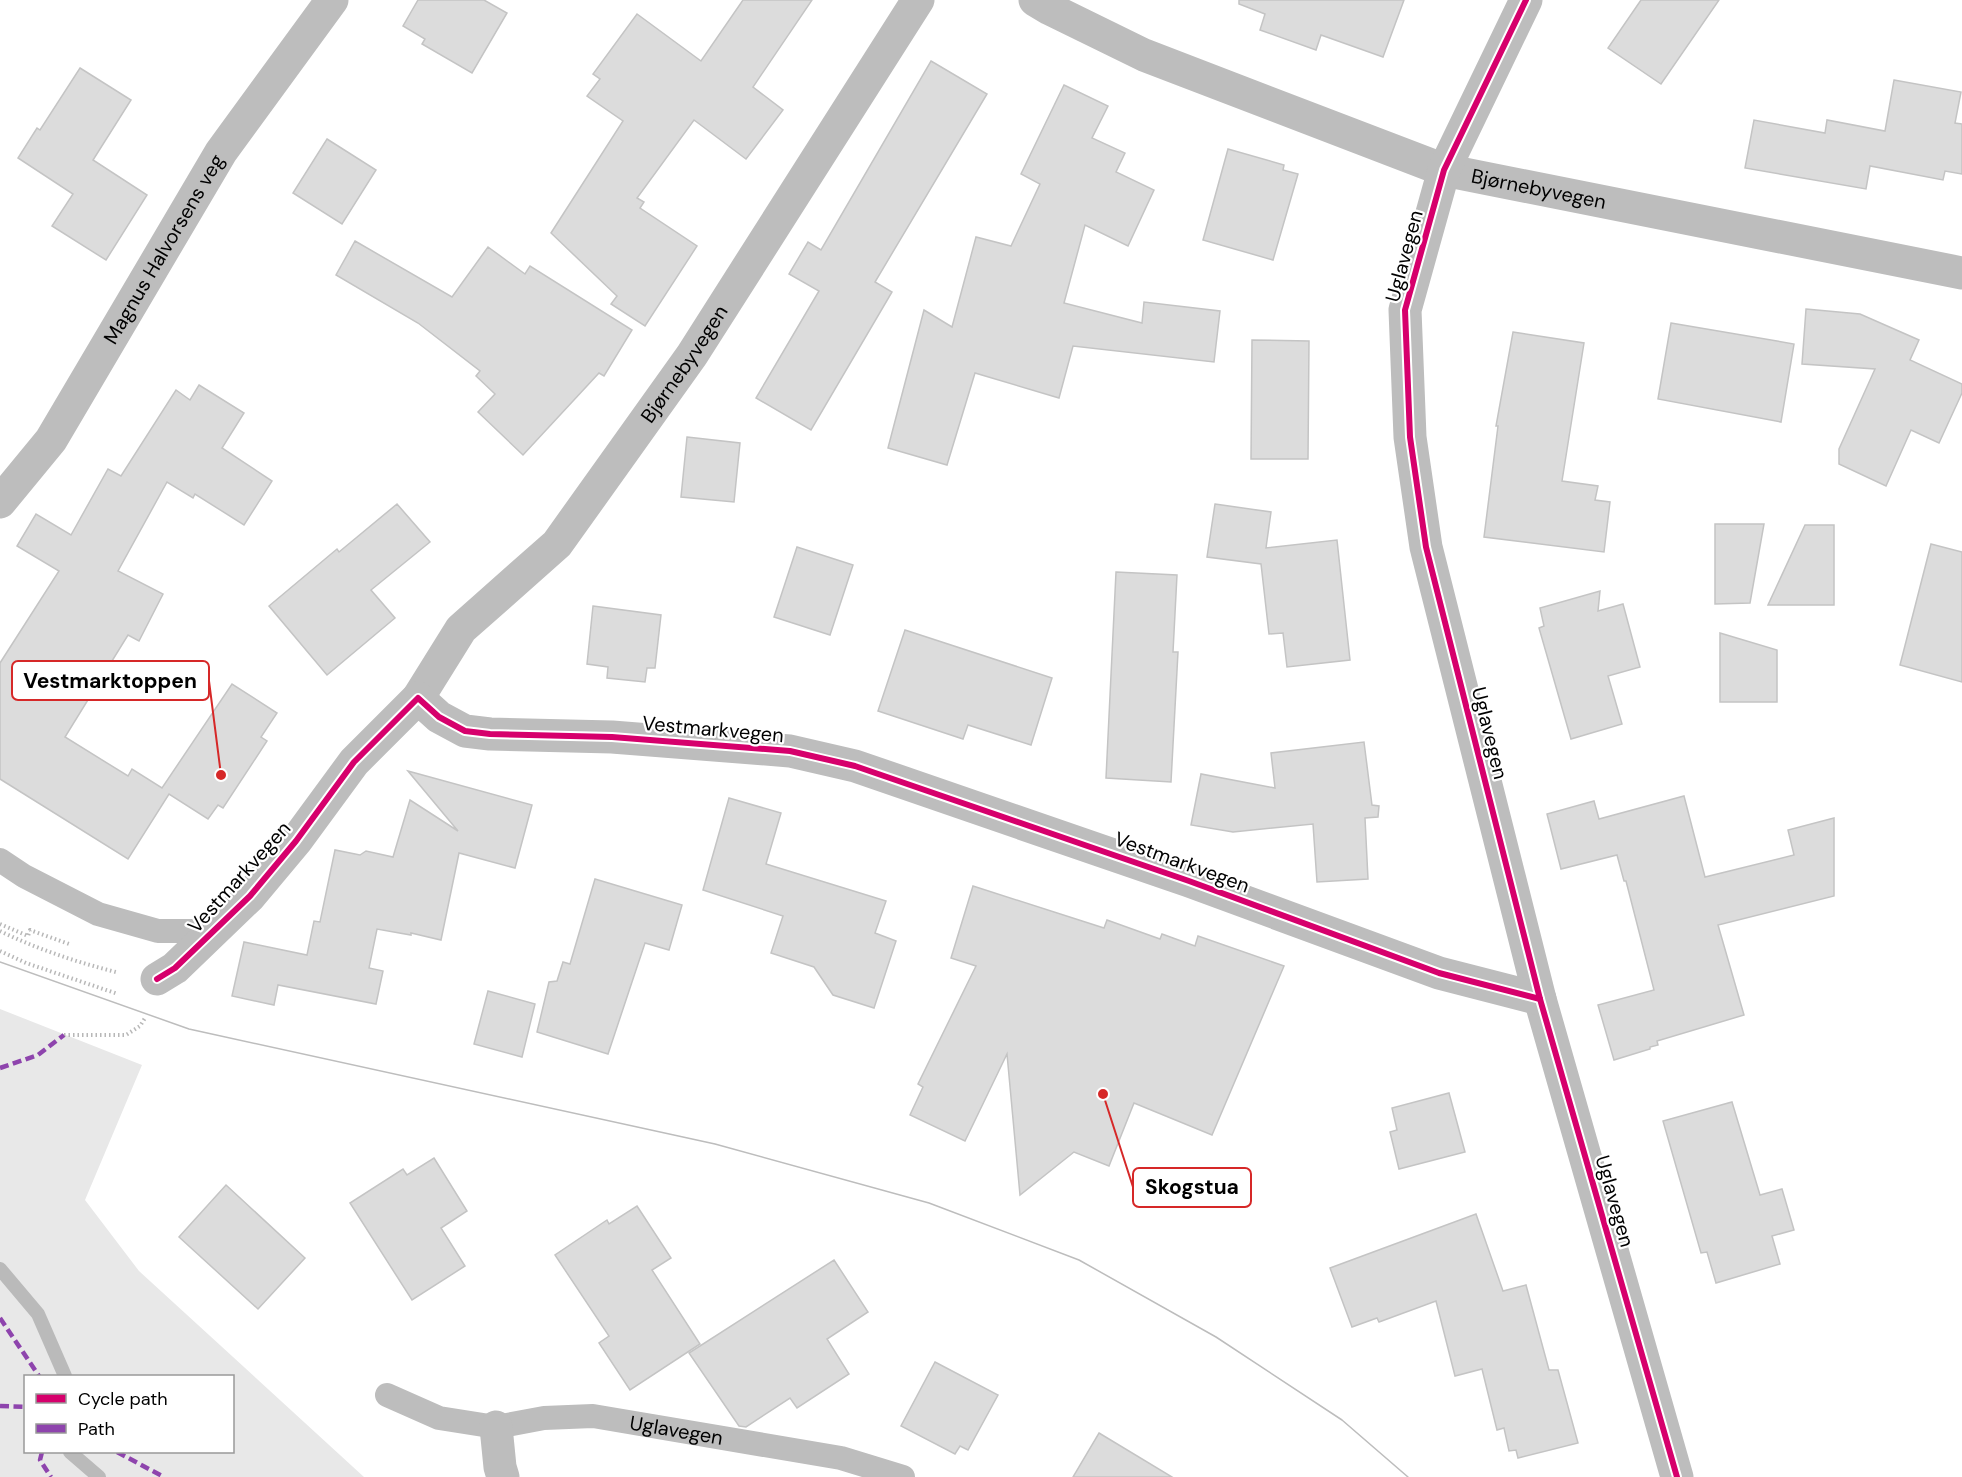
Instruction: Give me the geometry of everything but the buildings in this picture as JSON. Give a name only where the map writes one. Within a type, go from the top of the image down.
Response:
[{"type":"street","name":"Magnus Halvorsens veg","points":[[0,502],[51,440],[221,152],[332,0]]},
{"type":"street","name":"Bjørnebyvegen","points":[[418,698],[461,628],[557,544],[692,355],[918,0]]},
{"type":"street","name":"Bjørnebyvegen","points":[[1035,0],[1144,55],[1444,170],[1962,273]]},
{"type":"street","name":"Uglavegen","points":[[1526,0],[1444,170],[1405,310],[1410,437],[1426,547],[1540,999],[1677,1477]]},
{"type":"street","name":"Vestmarkvegen","points":[[146,978],[175,968],[250,896],[296,840],[354,762],[418,698],[439,717],[465,731],[490,734],[612,737],[778,750],[855,766],[1189,881],[1439,973],[1540,999]]},
{"type":"street","points":[[496,1427],[503,1477]]},
{"type":"lane","points":[[0,860],[24,876],[98,914],[158,931],[214,932]]},
{"type":"lane","name":"Uglavegen","points":[[387,1395],[439,1418],[496,1427],[544,1418],[593,1416],[841,1458],[903,1477]]},
{"type":"path","points":[[0,924],[28,936],[30,930],[77,947]]},
{"type":"path","points":[[0,932],[84,964],[146,978]]},
{"type":"path","points":[[0,951],[46,970],[130,998],[146,978]]},
{"type":"path","points":[[64,1035],[126,1035],[140,1026],[147,1015],[146,978]]},
{"type":"shaded area","points":[[0,1009],[142,1065],[85,1200],[139,1271],[364,1477],[0,1477]]},
{"type":"waterway","points":[[0,1269],[38,1314],[65,1375]]},
{"type":"waterway","points":[[71,1453],[99,1477]]},
{"type":"tram line","points":[[0,962],[189,1029],[715,1144],[929,1203],[1079,1260],[1216,1337],[1342,1420],[1408,1477]]},
{"type":"marked path","points":[[0,1068],[38,1055],[64,1035]]},
{"type":"marked path","points":[[0,1318],[38,1375]]},
{"type":"marked path","points":[[0,1406],[24,1407]]},
{"type":"marked path","points":[[42,1453],[40,1460],[51,1477]]},
{"type":"marked path","points":[[119,1453],[164,1477]]},
{"type":"cycle path","points":[[1526,0],[1444,170],[1405,310],[1410,437],[1426,547],[1540,999],[1677,1477]]},
{"type":"cycle path","points":[[157,979],[175,968],[250,896],[296,841],[354,762],[418,698],[439,717],[465,731],[490,734],[612,737],[790,751],[855,766],[1189,881],[1439,973],[1540,999]]},
{"type":"place","name":"Vestmarktoppen","points":[[221,775]]},
{"type":"place","name":"Skogstua","points":[[1103,1094]]}]
